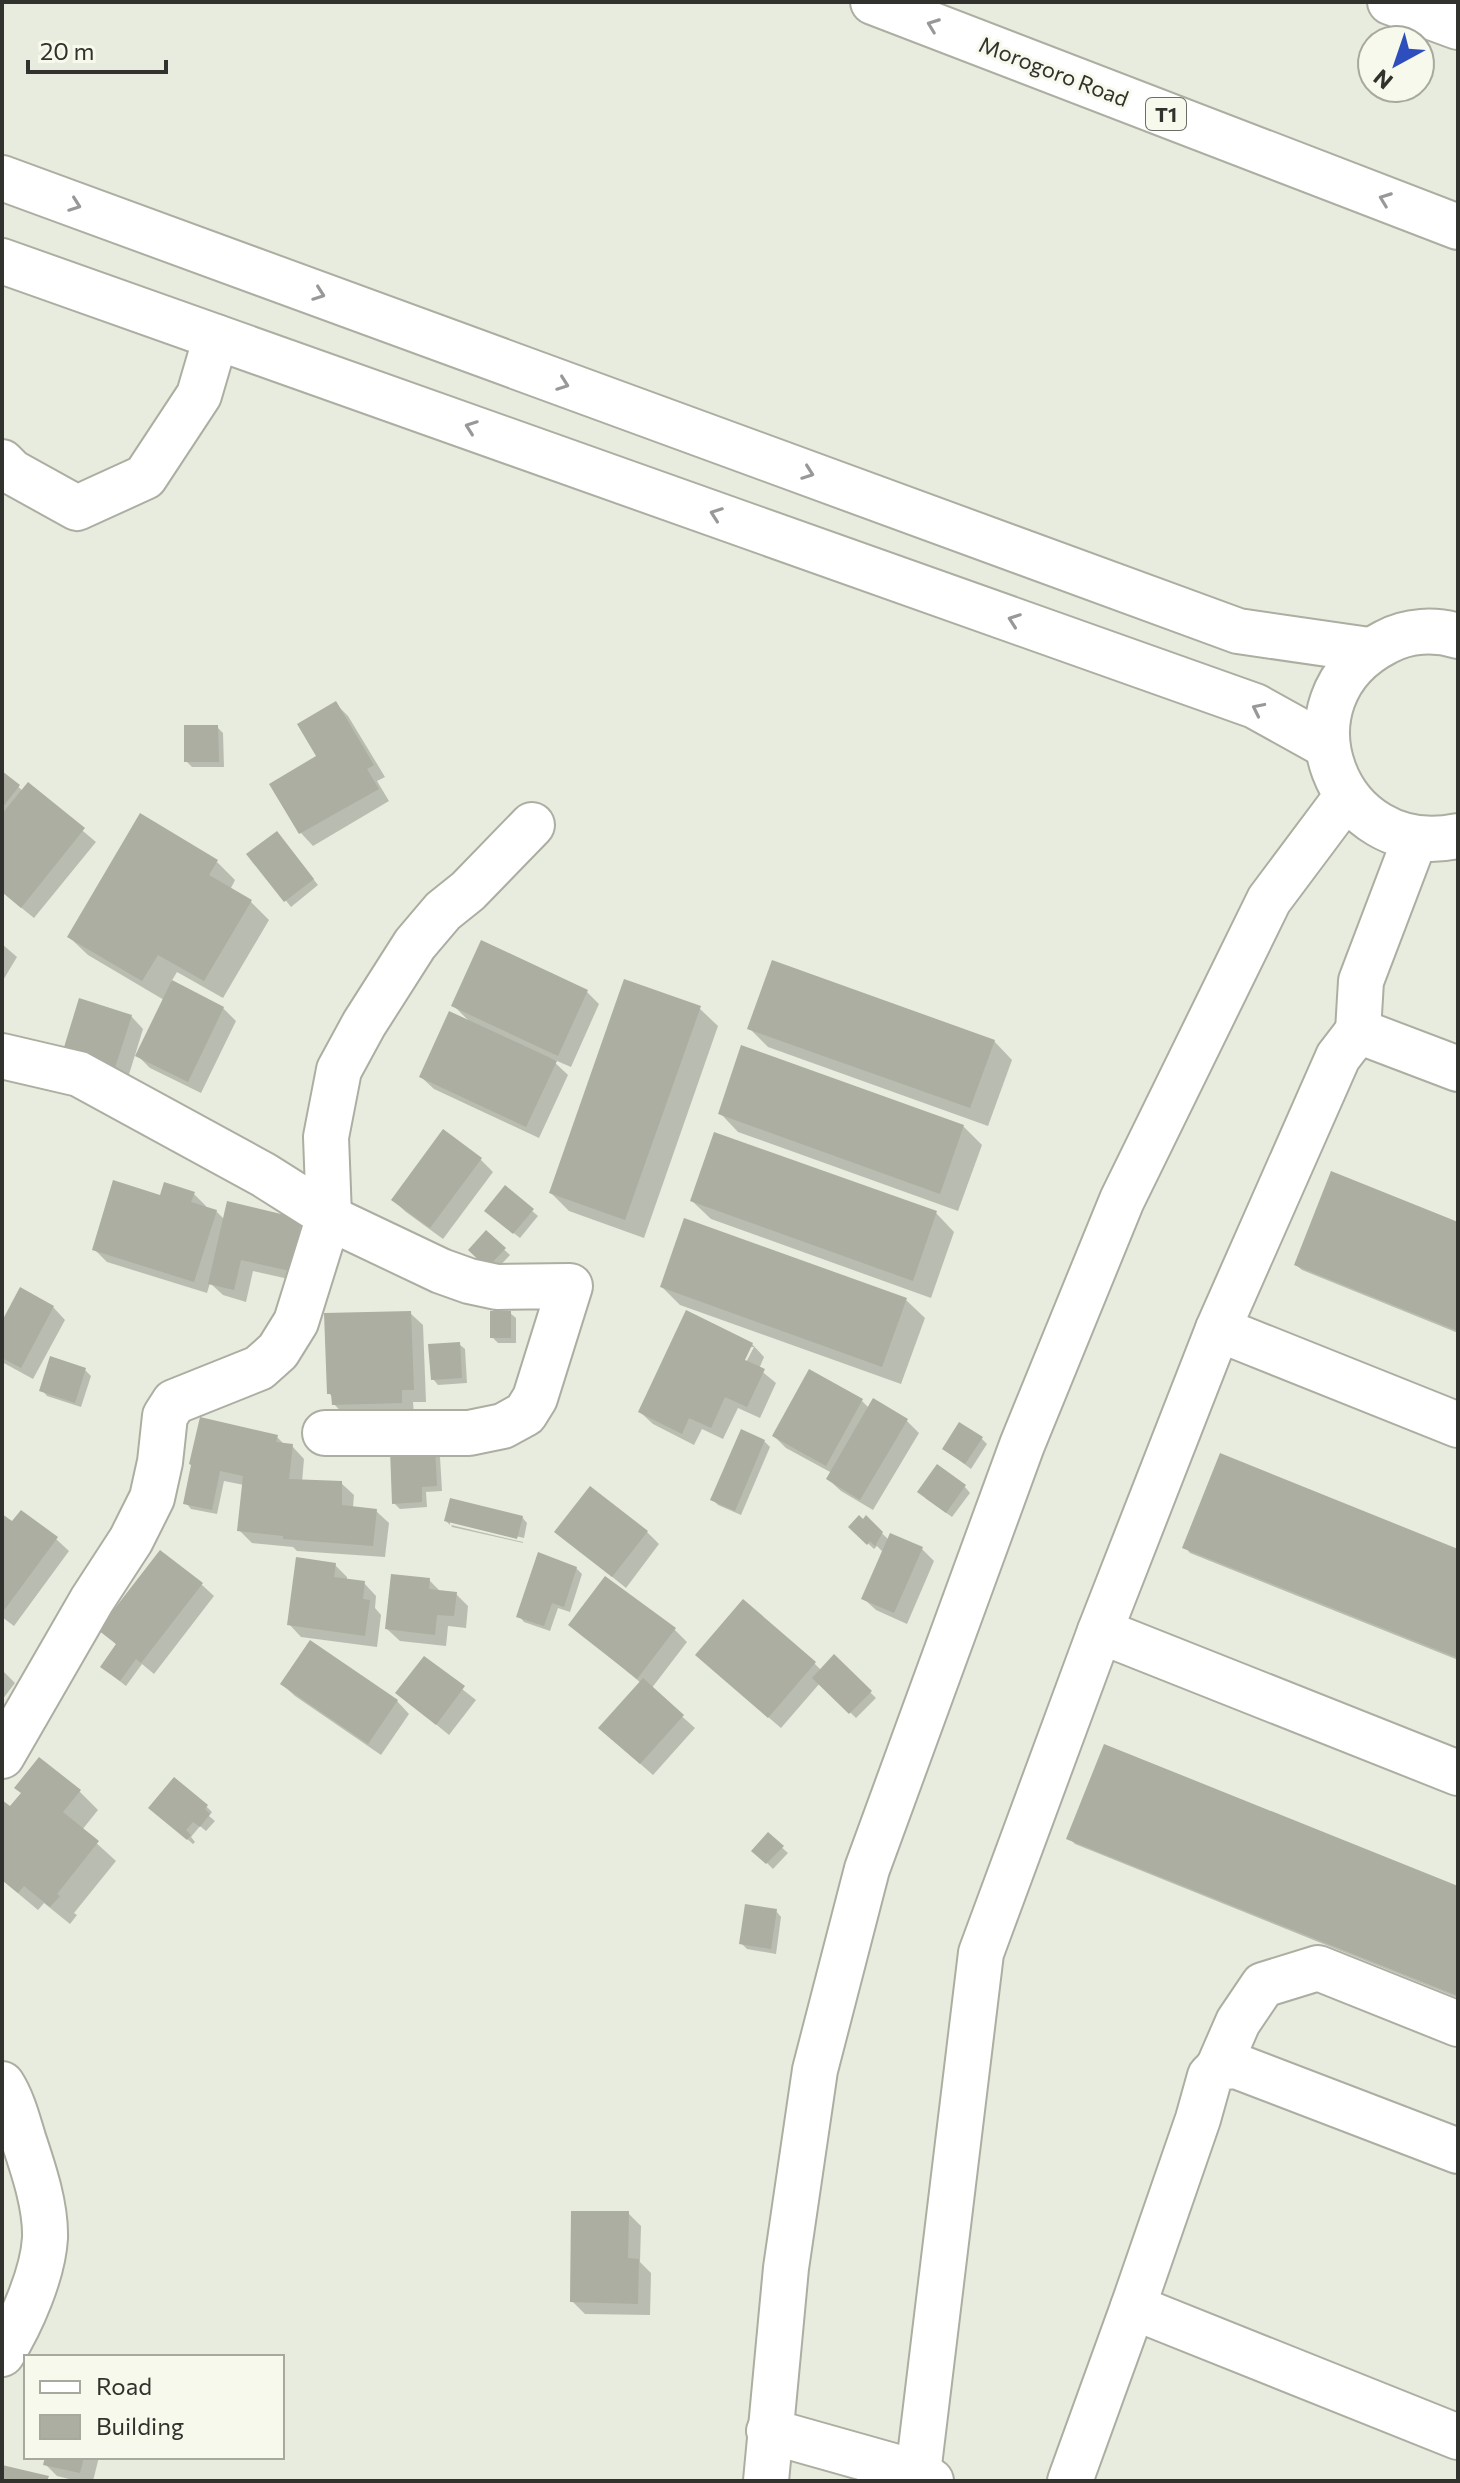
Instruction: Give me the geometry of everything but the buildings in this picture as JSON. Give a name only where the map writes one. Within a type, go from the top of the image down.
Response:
[{"type":"main road","name":"Morogoro Road","points":[[873,2],[1458,227]]},
{"type":"main road","points":[[1390,2],[1458,27]]},
{"type":"main road","points":[[2,178],[1238,631],[1369,650]]},
{"type":"main road","points":[[2,261],[1255,706],[1327,746]]},
{"type":"main road","points":[[2,462],[12,472],[77,508],[145,477],[199,395],[216,337]]},
{"type":"main road","points":[[1458,636],[1420,631],[1393,638],[1369,650],[1349,669],[1335,692],[1328,719],[1327,746],[1333,772],[1346,797],[1365,817],[1389,831],[1415,839],[1442,840],[1458,836]]},
{"type":"main road","points":[[766,2481],[786,2268],[815,2070],[867,1869],[1022,1445],[1122,1200],[1269,900],[1346,797]]},
{"type":"main road","points":[[2,1756],[92,1600],[131,1540],[152,1498],[165,1416],[174,1402],[259,1368],[278,1351],[296,1322],[329,1216],[326,1137],[339,1070],[364,1024],[415,944],[443,911],[468,891],[532,825]]},
{"type":"main road","points":[[769,2431],[925,2477],[981,1953],[1100,1631],[1218,1329],[1338,1057],[1358,1031],[1361,981],[1415,839]]},
{"type":"main road","points":[[1358,1031],[1458,1069]]},
{"type":"main road","points":[[2,1056],[79,1074],[202,1140],[329,1216],[441,1271],[497,1287],[570,1286],[535,1398],[525,1414],[503,1426],[469,1433],[325,1433]]},
{"type":"main road","points":[[1218,1329],[1458,1425]]},
{"type":"main road","points":[[1100,1631],[1458,1773]]},
{"type":"main road","points":[[1070,2481],[1198,2119],[1210,2076],[1218,2068],[1238,2022],[1263,1985],[1318,1968],[1458,2024]]},
{"type":"main road","points":[[1218,2068],[1236,2066],[1458,2151]]},
{"type":"main road","points":[[2,2084],[9,2094],[29,2157],[43,2213],[45,2239],[36,2280],[14,2334],[2,2354]]},
{"type":"main road","points":[[1133,2307],[1458,2437]]}]
